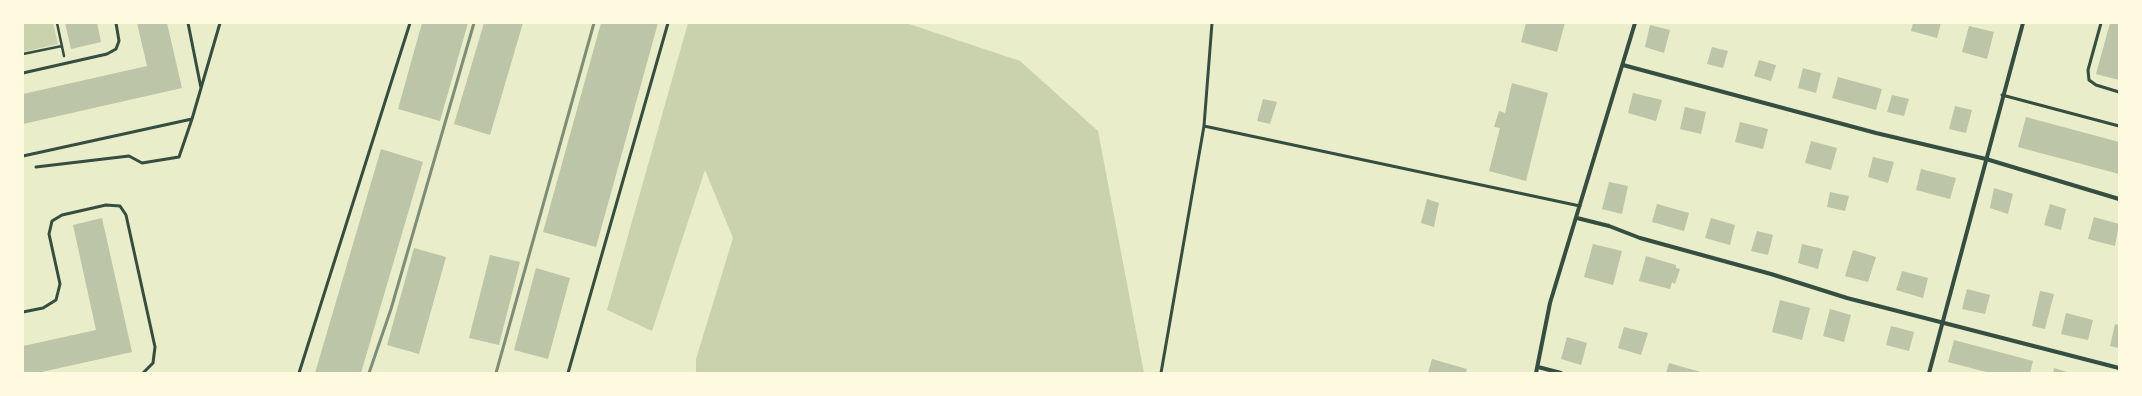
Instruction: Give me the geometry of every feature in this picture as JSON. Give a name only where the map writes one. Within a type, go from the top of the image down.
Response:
[{"type":"street","points":[[1536,373],[1550,303],[1635,23]]},
{"type":"street","points":[[1929,373],[2002,95],[2023,23]]},
{"type":"street","points":[[1623,65],[1876,133],[1986,159],[2119,199]]},
{"type":"street","points":[[1577,218],[1609,226],[1640,238],[1771,274],[1847,298],[2119,368]]},
{"type":"street","points":[[1538,367],[1561,373]]},
{"type":"lane","points":[[23,73],[107,54],[116,49],[119,41],[116,23]]},
{"type":"lane","points":[[188,23],[201,88]]},
{"type":"lane","points":[[36,167],[129,156],[142,164],[179,157],[192,119],[220,23]]},
{"type":"lane","points":[[299,373],[410,23]]},
{"type":"lane","points":[[568,373],[668,23]]},
{"type":"lane","points":[[1161,373],[1204,126],[1212,23]]},
{"type":"lane","points":[[2101,23],[2088,70],[2089,80],[2096,85],[2119,92]]},
{"type":"lane","points":[[2002,95],[2119,126]]},
{"type":"lane","points":[[23,156],[192,119]]},
{"type":"lane","points":[[1204,126],[1580,206]]},
{"type":"lane","points":[[23,312],[43,308],[56,300],[60,284],[49,234],[52,221],[69,214],[106,205],[120,206],[126,215],[155,347],[152,363],[143,373]]},
{"type":"path","points":[[57,23],[66,63]]},
{"type":"path","points":[[23,54],[62,46]]},
{"type":"green space","points":[[23,23],[53,23],[58,44],[23,52]]},
{"type":"green space","points":[[688,23],[906,23],[1020,61],[1098,131],[1144,373],[696,373],[696,359],[733,238],[705,170],[652,331],[607,310]]},
{"type":"building","points":[[65,23],[97,23],[101,42],[71,49]]},
{"type":"building","points":[[137,23],[167,23],[182,88],[23,124],[23,94],[147,66]]},
{"type":"building","points":[[422,23],[468,23],[440,121],[398,109]]},
{"type":"building","points":[[484,23],[523,23],[490,135],[454,124]]},
{"type":"building","points":[[601,23],[658,23],[596,247],[543,232]]},
{"type":"building","points":[[1526,23],[1565,23],[1557,52],[1521,42]]},
{"type":"building","points":[[1913,23],[1941,23],[1937,38],[1911,31]]},
{"type":"building","points":[[2110,23],[2119,23],[2119,80],[2096,74]]},
{"type":"building","points":[[1650,25],[1670,30],[1664,53],[1645,47]]},
{"type":"building","points":[[1969,26],[1994,32],[1987,59],[1962,52]]},
{"type":"building","points":[[1712,47],[1728,51],[1723,68],[1707,64]]},
{"type":"building","points":[[1759,60],[1776,65],[1771,81],[1754,76]]},
{"type":"building","points":[[1803,68],[1821,73],[1816,93],[1798,88]]},
{"type":"building","points":[[1838,77],[1882,89],[1876,110],[1832,98]]},
{"type":"building","points":[[1512,83],[1548,93],[1526,181],[1489,171],[1500,128],[1494,127],[1499,111],[1505,113]]},
{"type":"building","points":[[1633,93],[1662,100],[1656,121],[1628,113]]},
{"type":"building","points":[[1892,95],[1909,99],[1904,116],[1887,112]]},
{"type":"building","points":[[1263,99],[1277,102],[1270,124],[1257,121]]},
{"type":"building","points":[[1955,106],[1972,110],[1966,133],[1949,129]]},
{"type":"building","points":[[1685,107],[1706,112],[1701,134],[1680,129]]},
{"type":"building","points":[[2026,117],[2119,142],[2119,174],[2018,147]]},
{"type":"building","points":[[1740,122],[1768,129],[1763,149],[1735,142]]},
{"type":"building","points":[[1811,141],[1837,148],[1831,170],[1805,163]]},
{"type":"building","points":[[381,149],[423,162],[361,373],[315,373]]},
{"type":"building","points":[[1873,157],[1894,162],[1888,183],[1868,177]]},
{"type":"building","points":[[1921,169],[1956,178],[1950,199],[1916,190]]},
{"type":"building","points":[[1609,182],[1628,186],[1622,214],[1602,209]]},
{"type":"building","points":[[1994,188],[2013,194],[2008,214],[1990,208]]},
{"type":"building","points":[[1830,192],[1849,196],[1845,211],[1827,207]]},
{"type":"building","points":[[1427,199],[1439,203],[1434,227],[1421,223]]},
{"type":"building","points":[[1657,204],[1689,213],[1684,231],[1652,222]]},
{"type":"building","points":[[2050,204],[2066,209],[2061,230],[2044,225]]},
{"type":"building","points":[[2094,217],[2119,224],[2115,246],[2088,239]]},
{"type":"building","points":[[102,218],[132,352],[37,373],[23,373],[23,346],[96,330],[73,225]]},
{"type":"building","points":[[1711,218],[1735,225],[1730,245],[1705,238]]},
{"type":"building","points":[[1757,231],[1773,235],[1768,255],[1751,251]]},
{"type":"building","points":[[1593,244],[1622,251],[1613,285],[1584,277]]},
{"type":"building","points":[[1802,244],[1823,249],[1818,269],[1798,263]]},
{"type":"building","points":[[414,248],[446,257],[419,354],[387,345]]},
{"type":"building","points":[[1853,250],[1876,257],[1868,282],[1845,276]]},
{"type":"building","points":[[490,255],[520,262],[499,345],[469,338]]},
{"type":"building","points":[[1646,256],[1676,265],[1676,268],[1680,269],[1675,284],[1672,282],[1670,289],[1639,281]]},
{"type":"building","points":[[536,268],[570,278],[548,359],[514,350]]},
{"type":"building","points":[[1902,271],[1928,278],[1923,298],[1896,290]]},
{"type":"building","points":[[1967,289],[1990,295],[1985,314],[1962,309]]},
{"type":"building","points":[[2040,291],[2054,294],[2045,329],[2032,326]]},
{"type":"building","points":[[1780,300],[1810,308],[1802,340],[1772,332]]},
{"type":"building","points":[[1830,309],[1851,315],[1844,342],[1823,336]]},
{"type":"building","points":[[2066,313],[2093,320],[2088,340],[2061,334]]},
{"type":"building","points":[[2115,324],[2119,325],[2119,348],[2110,346]]},
{"type":"building","points":[[1891,326],[1914,332],[1909,351],[1886,345]]},
{"type":"building","points":[[1624,327],[1648,333],[1641,355],[1618,348]]},
{"type":"building","points":[[1567,337],[1587,343],[1581,365],[1561,359]]},
{"type":"building","points":[[1954,340],[2033,361],[2030,373],[1990,373],[1948,362]]},
{"type":"building","points":[[1432,359],[1467,369],[1466,373],[1428,373]]},
{"type":"building","points":[[1669,363],[1704,373],[1666,373]]},
{"type":"building","points":[[2054,368],[2070,373],[2053,373]]},
{"type":"railway","points":[[369,373],[391,309],[474,23]]},
{"type":"railway","points":[[496,373],[594,23]]}]
